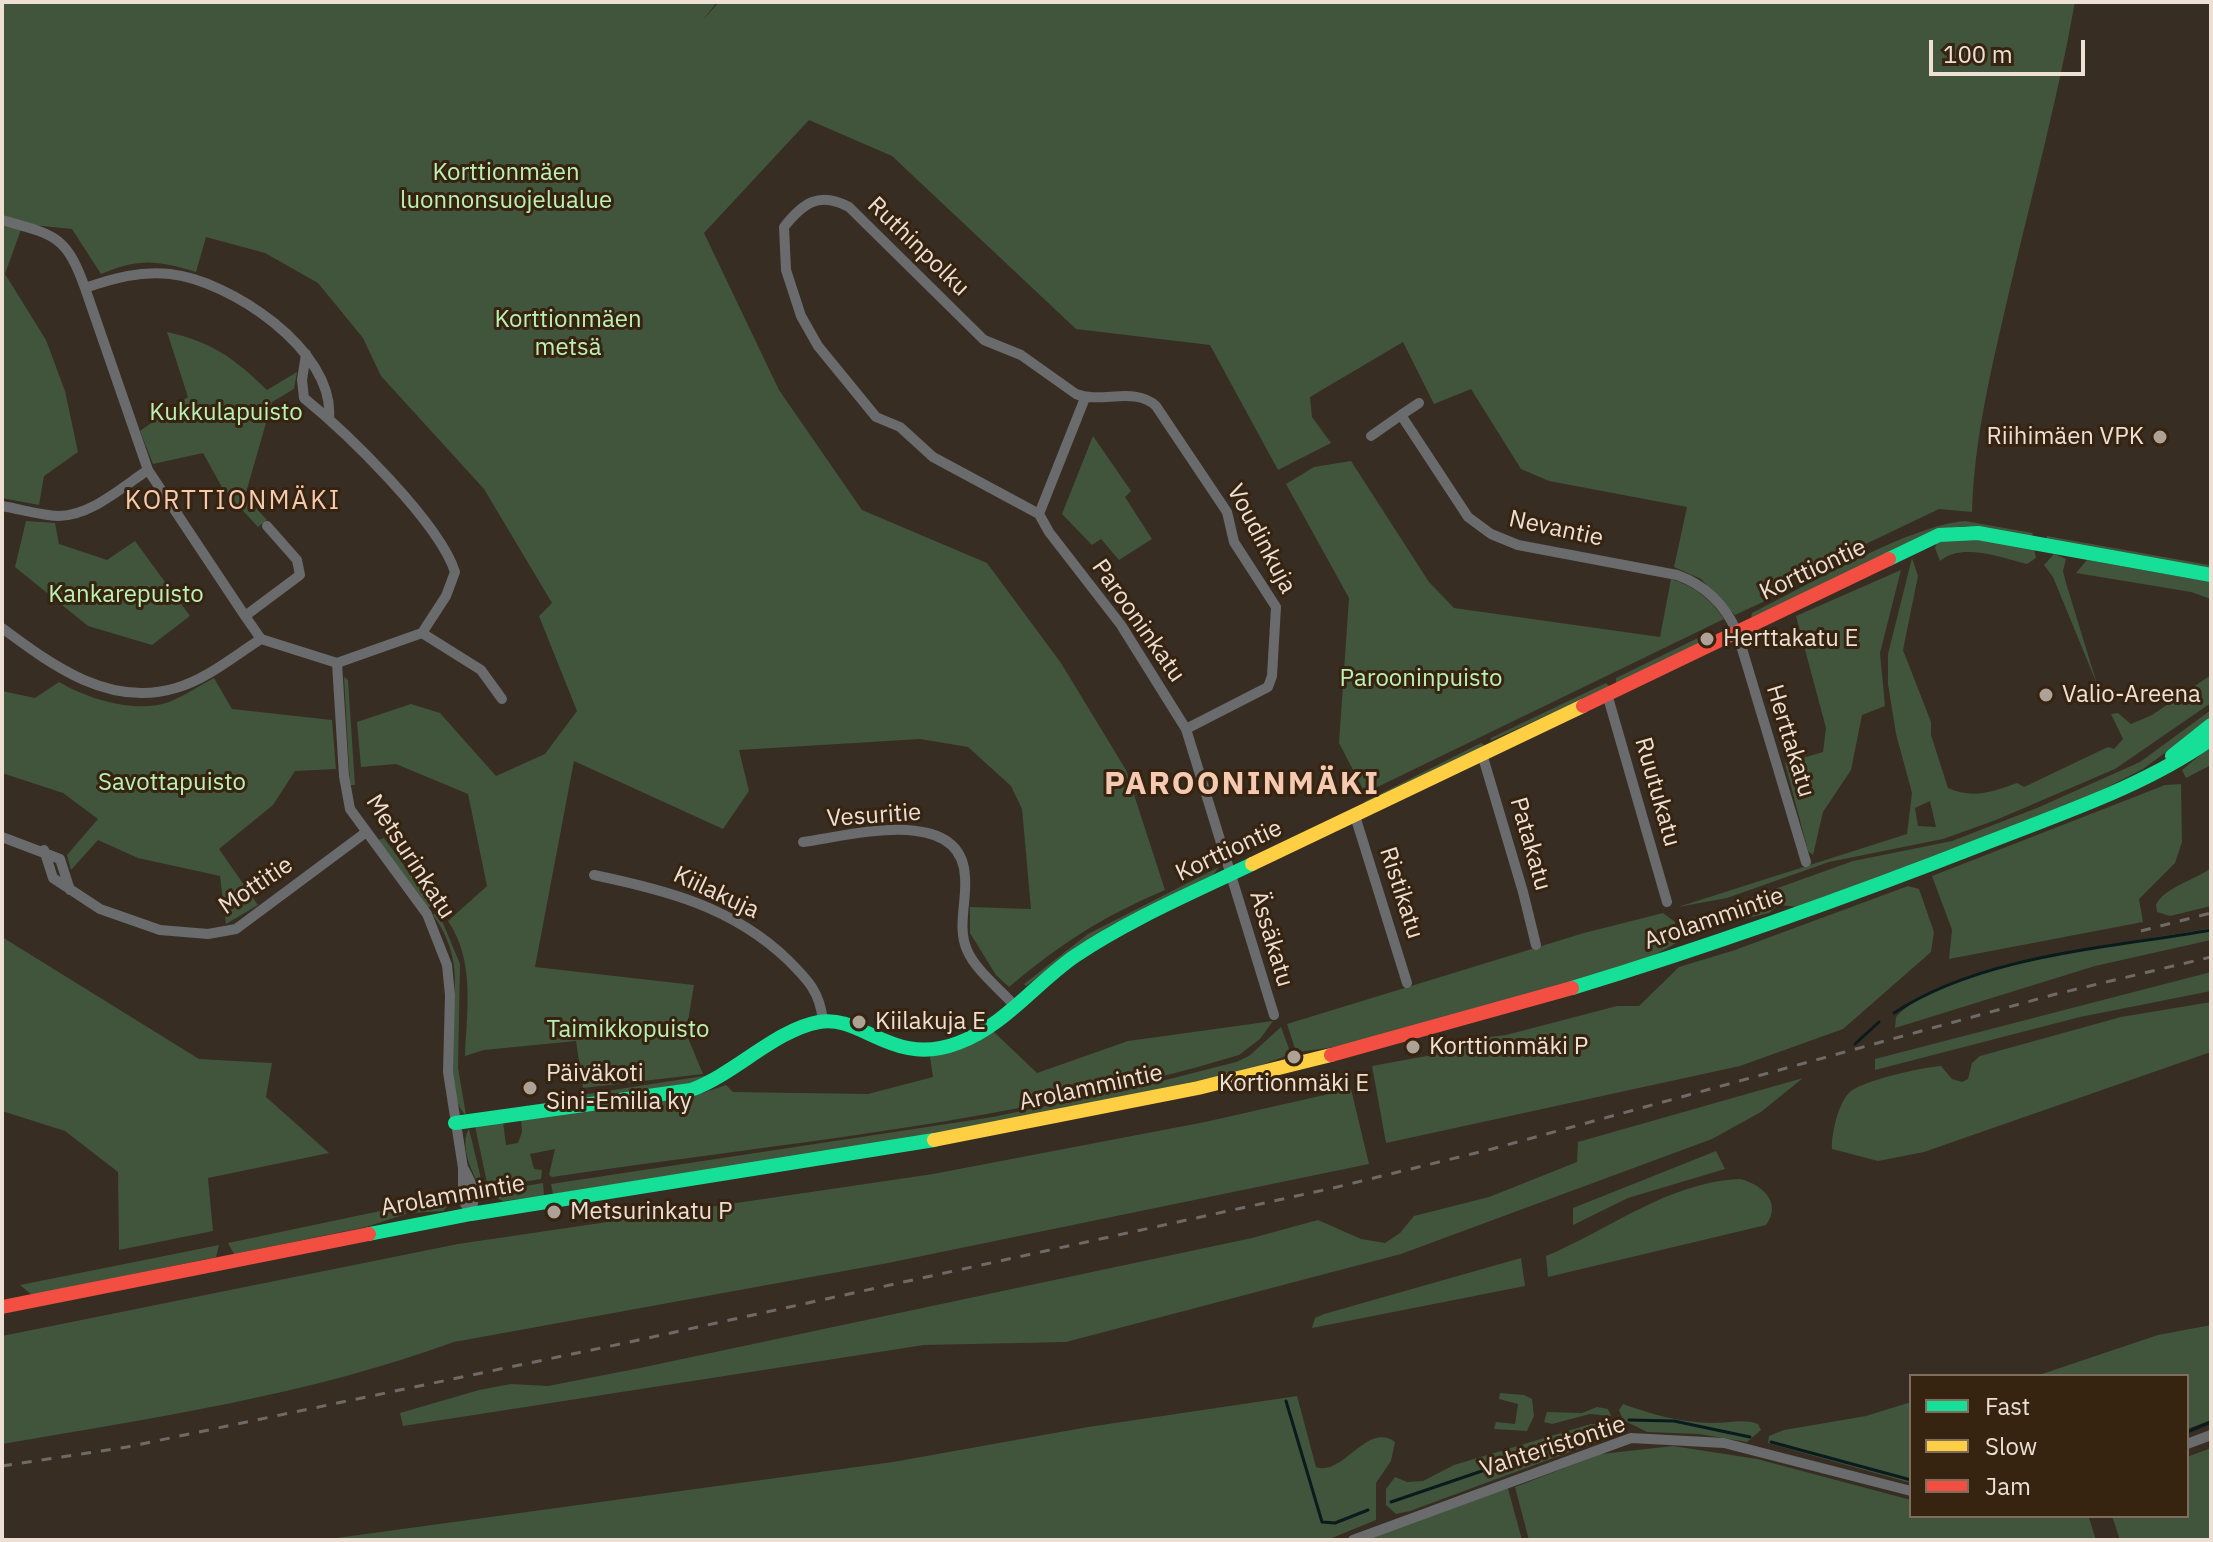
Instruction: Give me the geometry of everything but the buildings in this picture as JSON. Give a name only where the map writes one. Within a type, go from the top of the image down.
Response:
[{"type":"street","name":"Ruthinpolku","points":[[1039,514],[933,457],[900,427],[876,417],[818,346],[801,316],[786,270],[784,227],[808,200],[838,201],[849,207],[984,340],[1021,355],[1085,398]]},
{"type":"street","points":[[2,220],[63,244],[72,252],[148,470],[261,639],[337,663],[422,633],[450,588],[455,572],[410,505],[329,418],[304,398],[302,380],[306,354]]},
{"type":"street","points":[[85,288],[122,275],[181,275],[256,310],[272,320],[306,354],[326,393],[329,418]]},
{"type":"street","name":"Voudinkuja","points":[[1085,398],[1138,397],[1156,406],[1227,512],[1234,542],[1276,607],[1272,676],[1268,687],[1186,729]]},
{"type":"street","points":[[1039,514],[1085,398]]},
{"type":"street","points":[[1371,436],[1419,403]]},
{"type":"street","name":"Nevantie","points":[[1401,415],[1468,517],[1479,527],[1518,545],[1664,571],[1691,580],[1715,599],[1737,632]]},
{"type":"street","points":[[2,506],[47,514],[71,514],[98,503],[148,470]]},
{"type":"street","name":"Parooninkatu","points":[[1039,514],[1049,532],[1121,625],[1186,729],[1231,875]]},
{"type":"street","points":[[245,616],[300,575],[297,560],[267,526]]},
{"type":"street","name":"Korttiontie","points":[[823,1021],[843,1025],[885,1045],[932,1050],[975,1036],[1058,968],[1094,944],[1931,538],[1955,531],[2211,575]]},
{"type":"street","points":[[2,628],[75,679],[129,690],[160,691],[187,684],[261,639]]},
{"type":"street","name":"Herttakatu","points":[[1737,632],[1806,862]]},
{"type":"street","points":[[422,633],[481,670],[502,699]]},
{"type":"street","name":"Metsurinkatu","points":[[337,663],[346,792],[350,809],[427,914],[443,951],[450,979],[448,1072],[463,1168],[463,1200],[471,1214]]},
{"type":"street","name":"Ruutukatu","points":[[1607,694],[1667,902]]},
{"type":"street","name":"Arolammintie","points":[[2152,771],[2211,725]]},
{"type":"street","name":"Arolammintie","points":[[2,1307],[471,1214],[996,1130],[1198,1088],[1417,1034],[1621,973],[1858,893],[2034,825],[2190,754],[2211,739]]},
{"type":"street","name":"Patakatu","points":[[1482,754],[1536,945]]},
{"type":"street","name":"Ristikatu","points":[[1355,816],[1407,983]]},
{"type":"street","name":"Vesuritie","points":[[803,842],[916,829],[947,840],[964,866],[962,926],[966,948],[1015,1006]]},
{"type":"street","name":"Mottitie","points":[[2,837],[44,850],[60,859],[70,890],[100,909],[140,926],[181,934],[230,932],[365,833]]},
{"type":"street","name":"Kiilakuja","points":[[594,875],[671,892],[748,926],[814,986],[823,1021]]},
{"type":"street","name":"Ässäkatu","points":[[1231,875],[1274,1015]]},
{"type":"street","points":[[455,1123],[701,1088],[724,1078],[800,1030],[823,1021]]},
{"type":"street","points":[[2189,1443],[2211,1435]]},
{"type":"street","name":"Vahteristontie","points":[[1353,1540],[1631,1438],[1724,1443],[1909,1490]]},
{"type":"green space","points":[[2,2],[717,2],[703,20],[719,2],[2075,2],[2052,115],[1989,379],[1976,458],[1972,512],[1939,509],[1759,595],[1765,601],[1735,615],[1701,579],[1674,567],[1687,507],[1549,481],[1521,469],[1471,389],[1434,404],[1403,342],[1310,397],[1312,417],[1331,443],[1278,470],[1210,345],[1076,329],[892,156],[809,120],[704,233],[779,390],[862,510],[987,563],[1061,663],[1126,770],[1165,890],[1083,932],[1009,987],[996,975],[970,933],[970,907],[1031,909],[1022,809],[1011,786],[968,747],[920,739],[739,750],[749,791],[723,829],[574,761],[535,967],[694,985],[686,1033],[703,1074],[583,1088],[576,1041],[484,1050],[465,1056],[466,969],[457,936],[448,921],[487,886],[468,794],[396,764],[361,767],[357,722],[411,704],[440,713],[496,776],[545,754],[577,711],[539,616],[552,603],[484,489],[381,376],[363,338],[318,283],[265,253],[206,237],[196,272],[148,262],[101,274],[72,229],[23,224],[5,274],[46,340],[65,391],[78,452],[44,476],[39,505],[2,498]]},
{"type":"green space","name":"Kukkulapuisto","points":[[167,332],[210,346],[244,369],[267,390],[297,372],[294,389],[272,402],[245,496],[267,520],[258,527],[223,489],[203,453],[153,464],[140,431],[188,397]]},
{"type":"green space","points":[[1093,436],[1131,491],[1125,497],[1152,539],[1119,560],[1101,539],[1092,545],[1062,514]]},
{"type":"green space","name":"Parooninpuisto","points":[[1351,461],[1429,582],[1454,608],[1660,637],[1671,579],[1701,594],[1724,619],[1365,793],[1339,743],[1349,598],[1286,484],[1314,467]]},
{"type":"green space","name":"Kankarepuisto","points":[[26,521],[55,523],[59,544],[107,560],[135,541],[190,616],[152,645],[88,626],[15,567]]},
{"type":"green space","points":[[1965,521],[2033,533],[2032,537],[1965,526],[1942,529],[1751,618],[1752,613],[1887,545],[1942,525]]},
{"type":"green space","points":[[2047,536],[2209,565],[2209,569],[2046,539]]},
{"type":"green space","points":[[1966,538],[2034,549],[2036,558],[2027,564],[1971,552],[1949,555],[1940,561],[1935,548],[1937,542]]},
{"type":"green space","points":[[2054,554],[2066,559],[2063,571],[2097,684],[2053,577],[2044,565]]},
{"type":"green space","points":[[1912,558],[1918,576],[1903,650],[1931,722],[1931,735],[1948,788],[1966,793],[1991,791],[2017,783],[2024,787],[2108,747],[2114,749],[2123,739],[2111,714],[2118,713],[2131,724],[2152,715],[2211,675],[2211,703],[2115,769],[1996,820],[1943,839],[1829,862],[1727,898],[1678,907],[1907,834],[1912,793],[1896,734],[1888,684],[1888,654]],"holes":[[[1930,801],[1936,827],[1918,826],[1915,808]]]},
{"type":"green space","points":[[2087,560],[2211,582],[2211,599],[2191,592],[2076,573]]},
{"type":"green space","points":[[1901,570],[1880,653],[1885,706],[1862,715],[1851,770],[1823,812],[1813,855],[1808,851],[1785,763],[1823,752],[1826,728],[1796,616]]},
{"type":"green space","points":[[1702,636],[1705,641],[1616,684],[1616,678]]},
{"type":"green space","points":[[344,677],[348,680],[355,785],[350,785]]},
{"type":"green space","name":"Savottapuisto","points":[[214,678],[232,709],[332,720],[336,769],[295,771],[273,805],[219,849],[258,905],[226,924],[220,876],[138,858],[98,840],[71,870],[67,855],[98,819],[63,793],[2,773],[2,691],[35,698],[59,682],[98,699],[142,706],[169,702]]},
{"type":"green space","points":[[1606,683],[1610,687],[1490,741],[1491,738]]},
{"type":"green space","points":[[2211,710],[2211,719],[2143,769],[2090,796],[1799,907],[1778,905],[1769,913],[1690,932],[1688,918],[1709,917],[1719,909],[1853,861],[1952,841],[2037,808],[2140,762]]},
{"type":"green space","points":[[1481,743],[1486,746],[1366,804],[1364,802]]},
{"type":"green space","points":[[2211,746],[2211,765],[2186,778],[2182,770]]},
{"type":"green space","points":[[2181,784],[2182,842],[2175,863],[2139,899],[2143,922],[1949,959],[1952,930],[1932,876],[2165,785]]},
{"type":"green space","points":[[384,838],[433,905],[428,908],[378,840]]},
{"type":"green space","points":[[1219,867],[1213,875],[1108,927],[1026,986],[1024,984],[1088,934]]},
{"type":"green space","points":[[2211,868],[2211,906],[2170,916],[2157,912],[2156,905],[2165,894]]},
{"type":"green space","points":[[1908,886],[1919,889],[1934,932],[1931,952],[1843,1029],[1740,1066],[1386,1143],[1372,1066],[1432,1055],[1457,1041],[1506,1035],[1617,1006],[1639,1006],[1679,967],[1735,950]]},
{"type":"green space","points":[[438,911],[460,964],[458,1068],[466,1115],[458,1103],[452,1067],[454,967],[447,940],[433,915]]},
{"type":"green space","points":[[1663,913],[1675,922],[1679,941],[1630,965],[1389,1036],[1296,1052],[1287,1024],[1584,933]]},
{"type":"green space","points":[[2211,928],[2211,940],[2095,966],[1895,1028],[1896,1017],[1923,997],[1958,980],[1999,967],[2044,956]]},
{"type":"green space","points":[[2,937],[199,1059],[272,1063],[266,1097],[329,1153],[208,1178],[213,1231],[119,1250],[118,1172],[65,1131],[2,1111]]},
{"type":"green space","points":[[2211,972],[2211,991],[2080,1017],[1875,1070],[1875,1059]]},
{"type":"green space","points":[[2211,1002],[2211,1052],[1924,1152],[1878,1161],[1832,1149],[1839,1109],[1847,1095],[1858,1087],[1909,1071],[1941,1066],[1952,1079],[1962,1082],[1968,1079],[1972,1063],[1980,1056],[2121,1017]]},
{"type":"green space","points":[[1273,1021],[1260,1039],[1239,1055],[1070,1098],[898,1129],[552,1177],[549,1175],[555,1149],[530,1154],[534,1169],[542,1170],[541,1179],[496,1186],[487,1183],[475,1126],[503,1122],[506,1145],[518,1143],[522,1132],[521,1119],[694,1096],[726,1085],[733,1092],[868,1094],[933,1077],[930,1057],[972,1044],[994,1032],[1037,1073],[1128,1041]]},
{"type":"green space","points":[[1281,1027],[1291,1054],[1251,1069],[993,1125],[553,1194],[551,1184],[993,1117],[1150,1084],[1236,1062],[1249,1056]]},
{"type":"green space","points":[[710,1075],[706,1081],[582,1099],[581,1095]]},
{"type":"green space","points":[[1803,1078],[1761,1112],[1712,1139],[1401,1254],[1066,1342],[924,1345],[403,1426],[400,1413],[479,1390],[511,1384],[548,1386],[640,1368],[1252,1238],[1318,1220],[1361,1239],[1385,1243],[1400,1233],[1414,1216],[1489,1197],[1577,1162],[1578,1142]]},
{"type":"green space","points":[[1351,1089],[1369,1164],[888,1263],[454,1342],[399,1361],[287,1391],[2,1444],[2,1336],[458,1244],[933,1174],[1205,1122]]},
{"type":"green space","points":[[469,1129],[482,1188],[474,1176],[466,1151]]},
{"type":"green space","points":[[1716,1151],[1725,1169],[1628,1198],[1573,1225],[1573,1208]]},
{"type":"green space","points":[[1740,1179],[1762,1190],[1771,1202],[1771,1217],[1766,1225],[1548,1277],[1546,1256],[1664,1198],[1714,1182]]},
{"type":"green space","points":[[543,1183],[544,1196],[503,1201],[485,1193]]},
{"type":"green space","points":[[456,1197],[443,1211],[410,1213],[409,1205]]},
{"type":"green space","points":[[404,1206],[406,1214],[366,1227],[234,1254],[228,1243]]},
{"type":"green space","points":[[219,1245],[216,1257],[32,1295],[20,1285]]},
{"type":"green space","points":[[1521,1258],[1525,1286],[1312,1328],[1315,1318],[1324,1314]]},
{"type":"green space","points":[[2211,1325],[2211,1420],[2189,1428],[2189,1374],[2042,1374],[2158,1335]]},
{"type":"green space","points":[[1500,1393],[1524,1395],[1532,1399],[1534,1416],[1527,1431],[1494,1429],[1496,1422],[1515,1424],[1518,1404],[1499,1399]]},
{"type":"green space","points":[[1297,1396],[1316,1467],[1326,1468],[1336,1464],[1375,1438],[1385,1437],[1395,1442],[1391,1461],[1376,1483],[1376,1520],[1327,1540],[322,1540],[893,1462],[1088,1427]]},
{"type":"green space","points":[[1909,1403],[1909,1482],[1768,1443],[1769,1436],[1784,1430],[1866,1416]]},
{"type":"green space","points":[[1623,1404],[1687,1421],[1752,1422],[1758,1424],[1761,1430],[1747,1442],[1699,1434],[1647,1432],[1623,1420],[1619,1410]]},
{"type":"green space","points":[[1597,1407],[1608,1409],[1611,1416],[1590,1414],[1552,1424],[1544,1422],[1547,1412],[1582,1413]]},
{"type":"green space","points":[[1591,1424],[1613,1425],[1618,1434],[1410,1511],[1396,1514],[1386,1505],[1386,1489],[1395,1477],[1407,1482],[1423,1481],[1454,1465]]},
{"type":"green space","points":[[1673,1446],[1757,1459],[1909,1499],[1909,1518],[2089,1518],[2096,1540],[1529,1540],[1515,1487],[1601,1454]]},
{"type":"green space","points":[[2211,1448],[2211,1540],[2120,1540],[2113,1518],[2189,1518],[2189,1456]]},
{"type":"green space","points":[[1507,1485],[1522,1540],[1362,1540]]},
{"type":"waterway","points":[[1894,1013],[1966,978],[2006,966],[2047,956],[2211,930]]},
{"type":"waterway","points":[[1855,1044],[1879,1022]]},
{"type":"waterway","points":[[1286,1401],[1322,1522],[1335,1523],[1368,1510]]},
{"type":"waterway","points":[[1629,1420],[1674,1421],[1750,1437]]},
{"type":"waterway","points":[[2189,1431],[2211,1422]]},
{"type":"waterway","points":[[1391,1502],[1608,1428]]},
{"type":"waterway","points":[[1771,1442],[1909,1479]]},
{"type":"railway","points":[[2141,931],[2211,913]]},
{"type":"railway","points":[[2,1466],[127,1447],[625,1343],[1333,1188],[1492,1149],[2056,994],[2211,957]]},
{"type":"traffic: fast","points":[[1889,559],[1939,535],[1978,533],[2211,575]]},
{"type":"traffic: fast","points":[[2172,756],[2211,725]]},
{"type":"traffic: fast","points":[[1572,988],[1783,919],[2047,819],[2132,784],[2211,739]]},
{"type":"traffic: fast","points":[[455,1123],[691,1090],[787,1034],[819,1022],[850,1025],[897,1045],[915,1049],[935,1049],[958,1043],[990,1026],[1075,956],[1117,930],[1252,864]]},
{"type":"traffic: fast","points":[[369,1234],[471,1214],[934,1140]]},
{"type":"traffic: slow","points":[[1252,864],[1583,706]]},
{"type":"traffic: slow","points":[[934,1140],[1198,1088],[1331,1055]]},
{"type":"traffic: jam","points":[[1583,706],[1889,559]]},
{"type":"traffic: jam","points":[[1331,1055],[1572,988]]},
{"type":"traffic: jam","points":[[2,1307],[369,1234]]},
{"type":"place","name":"Riihimäen VPK","points":[[2160,437]]},
{"type":"place","name":"Herttakatu E","points":[[1707,639]]},
{"type":"place","name":"Valio-Areena","points":[[2046,695]]},
{"type":"place","name":"Kiilakuja E","points":[[859,1022]]},
{"type":"place","name":"Korttionmäki P","points":[[1413,1047]]},
{"type":"place","name":"Kortionmäki E","points":[[1294,1057]]},
{"type":"place","name":"Päiväkoti Sini-Emilia ky","points":[[530,1088]]},
{"type":"place","name":"Metsurinkatu P","points":[[554,1212]]},
{"type":"district","name":"KORTTIONMÄKI","points":[[233,501]]},
{"type":"district","name":"PAROONINMÄKI","points":[[1242,785]]},
{"type":"park label","name":"Korttionmäen luonnonsuojelualue","points":[[506,187]]},
{"type":"park label","name":"Korttionmäen metsä","points":[[568,334]]},
{"type":"park label","name":"Taimikkopuisto","points":[[628,1030]]}]
